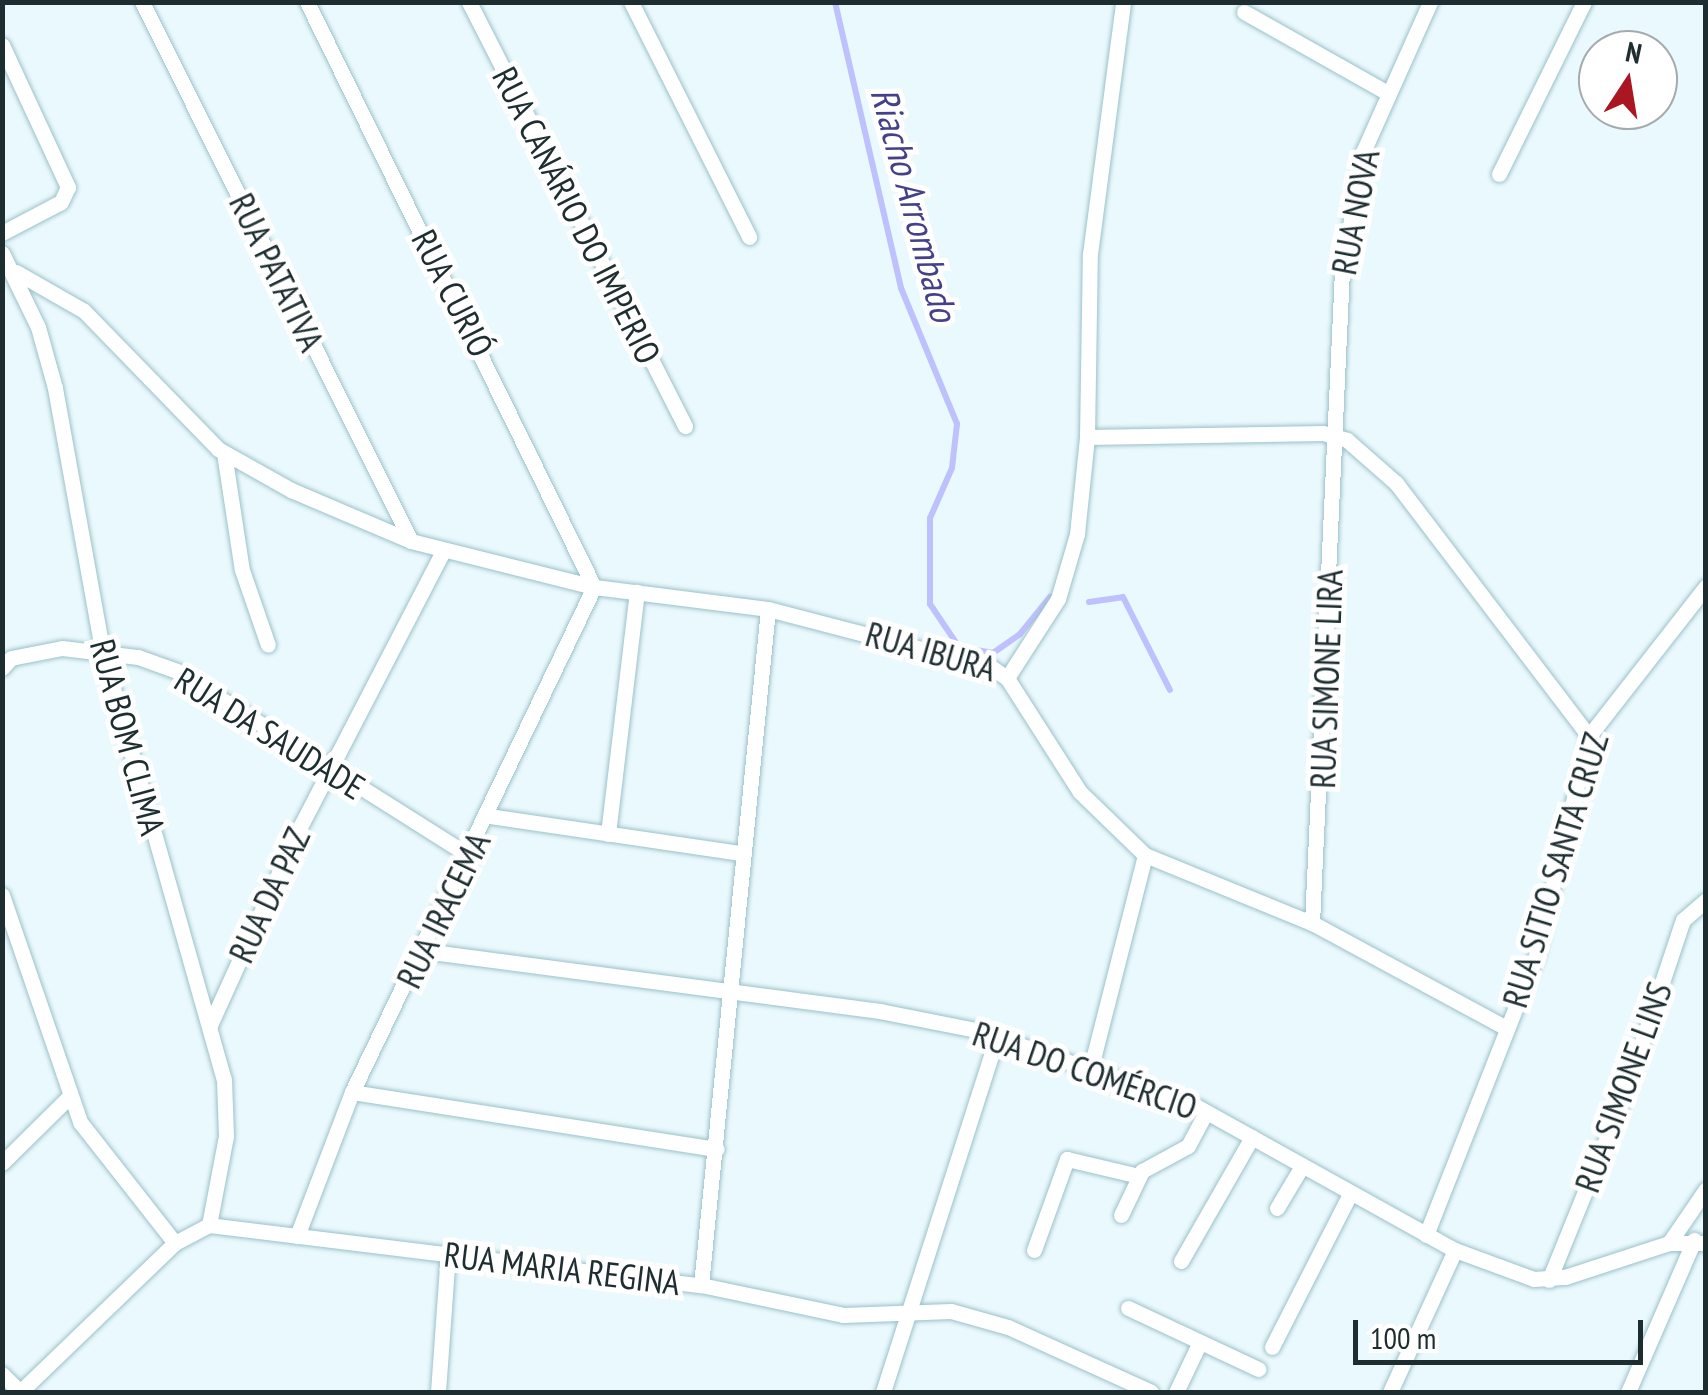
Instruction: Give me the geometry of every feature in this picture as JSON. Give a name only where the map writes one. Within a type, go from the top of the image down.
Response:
[{"type":"street","name":"RUA PATATIVA","points":[[142,2],[411,541]]},
{"type":"street","name":"RUA CURIÓ","points":[[306,2],[594,586]]},
{"type":"street","name":"RUA CANÁRIO DO IMPERIO","points":[[469,2],[685,426]]},
{"type":"street","points":[[632,2],[749,237]]},
{"type":"street","name":"RUA IBURA","points":[[411,541],[442,553],[594,586],[768,610],[983,664],[1007,678],[1064,583],[1078,534],[1087,437],[1090,254],[1123,2]]},
{"type":"street","name":"RUA NOVA","points":[[1336,435],[1338,326],[1352,199],[1386,92],[1430,2]]},
{"type":"street","points":[[1499,174],[1584,2]]},
{"type":"street","points":[[1244,12],[1386,92]]},
{"type":"street","points":[[2,45],[68,187],[61,202],[2,233]]},
{"type":"street","name":"RUA BOM CLIMA","points":[[2,253],[16,272],[55,388],[102,649],[210,1026],[228,1111],[209,1225]]},
{"type":"street","points":[[16,272],[84,311],[224,453],[411,541]]},
{"type":"street","points":[[1087,437],[1336,435],[1396,483],[1589,736]]},
{"type":"street","name":"RUA SIMONE LIRA","points":[[1312,923],[1336,435]]},
{"type":"street","points":[[224,453],[242,570],[268,645]]},
{"type":"street","name":"RUA DA PAZ","points":[[210,1026],[276,874],[442,553]]},
{"type":"street","name":"RUA IRACEMA","points":[[297,1236],[352,1092],[470,856],[594,586]]},
{"type":"street","name":"RUA SITIO SANTA CRUZ","points":[[1426,1236],[1536,956],[1589,736],[1706,586]]},
{"type":"street","points":[[608,834],[637,592]]},
{"type":"street","points":[[701,1285],[740,853],[768,610]]},
{"type":"street","name":"RUA DA SAUDADE","points":[[5,658],[48,648],[102,649],[177,671],[331,772],[470,856]]},
{"type":"street","points":[[1007,678],[1080,792],[1145,855],[1312,923],[1506,1028]]},
{"type":"street","points":[[489,816],[740,853]]},
{"type":"street","points":[[1090,1071],[1145,855]]},
{"type":"street","name":"RUA SIMONE LINS","points":[[1549,1280],[1626,1090],[1684,920],[1704,900]]},
{"type":"street","points":[[4,906],[68,1098],[103,1156],[176,1244]]},
{"type":"street","name":"RUA DO COMÉRCIO","points":[[424,951],[730,996],[922,1018],[996,1039],[1206,1112],[1454,1250],[1549,1280]]},
{"type":"street","points":[[883,1392],[912,1314],[996,1039]]},
{"type":"street","points":[[352,1092],[716,1150]]},
{"type":"street","points":[[2,1163],[68,1098]]},
{"type":"street","points":[[1122,1215],[1138,1176],[1188,1146],[1206,1112]]},
{"type":"street","points":[[1181,1261],[1252,1137]]},
{"type":"street","points":[[1034,1250],[1067,1159],[1138,1176]]},
{"type":"street","points":[[1277,1208],[1302,1166]]},
{"type":"street","points":[[1668,1243],[1706,1189]]},
{"type":"street","points":[[1272,1347],[1350,1194]]},
{"type":"street","points":[[2,1374],[20,1392],[176,1244],[209,1225]]},
{"type":"street","name":"RUA MARIA REGINA","points":[[209,1225],[701,1285],[843,1315],[950,1311],[984,1319],[1151,1392]]},
{"type":"street","points":[[1549,1280],[1668,1243],[1700,1242],[1628,1392]]},
{"type":"street","points":[[1390,1392],[1454,1250]]},
{"type":"street","points":[[438,1392],[448,1254]]},
{"type":"street","points":[[1128,1308],[1258,1369]]},
{"type":"street","points":[[1176,1392],[1200,1342]]},
{"type":"waterway","name":"Riacho Arrombado","points":[[835,2],[901,288],[957,424],[952,468],[930,518],[930,604],[959,647],[993,653],[1020,634],[1050,597]]},
{"type":"waterway","name":"Riacho Arrombado","points":[[1089,602],[1123,597],[1170,690]]}]
